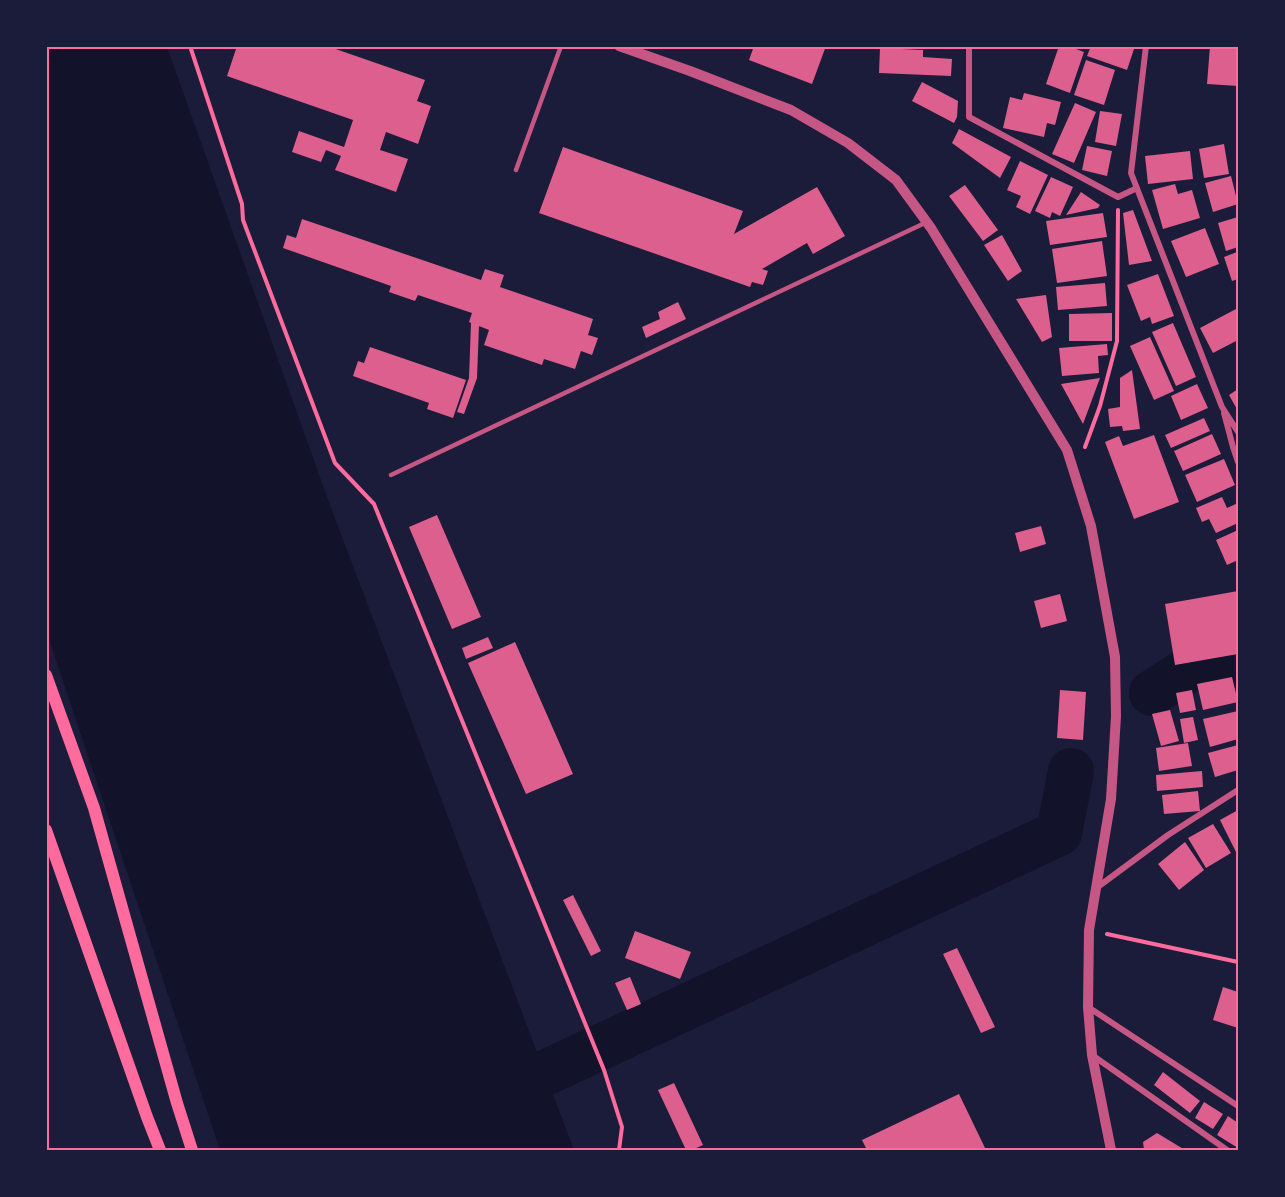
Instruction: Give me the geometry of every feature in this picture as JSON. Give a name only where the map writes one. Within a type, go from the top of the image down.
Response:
[{"type":"main road","points":[[46,675],[94,808],[192,1150]]},
{"type":"main road","points":[[46,830],[160,1150]]},
{"type":"street","points":[[620,46],[791,110],[848,143],[896,180],[927,222],[1067,450],[1091,526],[1114,657],[1116,716],[1111,799],[1089,930],[1088,1007],[1092,1055],[1111,1150]]},
{"type":"street","points":[[969,46],[969,117],[1118,198],[1137,188]]},
{"type":"street","points":[[1146,46],[1131,173],[1222,407],[1239,462]]},
{"type":"street","points":[[1222,407],[1239,432]]},
{"type":"street","points":[[1095,890],[1168,835],[1239,790]]},
{"type":"street","points":[[1088,1007],[1239,1106]]},
{"type":"street","points":[[1092,1055],[1227,1150]]},
{"type":"lane","points":[[516,170],[561,46]]},
{"type":"lane","points":[[391,476],[927,222]]},
{"type":"path","points":[[190,46],[242,204],[243,220],[335,463],[374,504],[604,1070],[622,1127],[619,1150]]},
{"type":"path","points":[[1074,475],[1100,406],[1117,341],[1118,224]]},
{"type":"path","points":[[1089,930],[1239,962]]},
{"type":"shaded area","points":[[46,47],[167,47],[328,500],[574,1150],[220,1150],[47,633]]},
{"type":"building","points":[[237,46],[327,46],[425,80],[417,101],[431,106],[418,144],[386,132],[380,150],[408,159],[396,192],[335,170],[341,156],[326,150],[321,162],[292,152],[299,131],[344,147],[353,120],[227,76]]},
{"type":"building","points":[[754,46],[826,46],[812,84],[749,60]]},
{"type":"building","points":[[1059,46],[1068,46],[1084,52],[1070,93],[1046,84]]},
{"type":"building","points":[[1091,46],[1135,46],[1127,70],[1087,56]]},
{"type":"building","points":[[1210,46],[1238,46],[1238,86],[1207,84]]},
{"type":"building","points":[[880,48],[923,50],[923,57],[952,59],[951,76],[879,73]]},
{"type":"building","points":[[1086,60],[1115,70],[1104,105],[1074,95]]},
{"type":"building","points":[[922,82],[958,101],[957,117],[954,123],[912,101]]},
{"type":"building","points":[[1024,93],[1061,102],[1055,125],[1047,123],[1044,137],[1003,128],[1010,97],[1022,100]]},
{"type":"building","points":[[1075,103],[1096,112],[1074,163],[1052,154]]},
{"type":"building","points":[[1100,111],[1122,114],[1116,146],[1095,142]]},
{"type":"building","points":[[959,129],[1011,157],[1000,178],[952,143]]},
{"type":"building","points":[[1224,144],[1229,174],[1204,178],[1199,149]]},
{"type":"building","points":[[1087,146],[1112,151],[1107,176],[1082,170]]},
{"type":"building","points":[[563,147],[743,211],[734,234],[817,187],[845,236],[813,254],[807,243],[762,269],[768,271],[763,285],[752,282],[750,287],[539,213]]},
{"type":"building","points":[[1190,151],[1193,179],[1148,184],[1145,156]]},
{"type":"building","points":[[1020,161],[1048,175],[1030,214],[1016,207],[1021,196],[1007,190]]},
{"type":"building","points":[[1231,176],[1238,204],[1213,212],[1205,183]]},
{"type":"building","points":[[1051,177],[1073,187],[1060,216],[1052,212],[1050,218],[1035,211]]},
{"type":"building","points":[[1175,184],[1178,194],[1192,190],[1200,218],[1163,229],[1152,190]]},
{"type":"building","points":[[965,185],[998,230],[983,241],[949,196]]},
{"type":"building","points":[[1081,192],[1100,205],[1098,208],[1066,215]]},
{"type":"building","points":[[1133,210],[1152,261],[1129,265],[1123,213]]},
{"type":"building","points":[[1103,213],[1107,237],[1050,245],[1046,221]]},
{"type":"building","points":[[1238,217],[1238,247],[1226,251],[1218,223]]},
{"type":"building","points":[[302,219],[481,280],[485,269],[504,275],[500,287],[593,319],[588,335],[598,338],[592,355],[581,351],[575,369],[544,359],[542,365],[484,345],[489,330],[479,326],[477,378],[464,414],[457,412],[469,378],[471,323],[469,322],[472,313],[418,295],[415,301],[389,292],[391,286],[283,248],[287,235],[296,238]]},
{"type":"building","points":[[1205,228],[1219,264],[1186,277],[1171,241]]},
{"type":"building","points":[[1002,235],[1022,271],[1008,281],[984,245]]},
{"type":"building","points":[[1102,241],[1107,276],[1057,283],[1052,249]]},
{"type":"building","points":[[1237,252],[1238,279],[1232,281],[1224,257]]},
{"type":"building","points":[[1158,274],[1174,316],[1152,324],[1150,317],[1141,321],[1127,285]]},
{"type":"building","points":[[1105,283],[1107,306],[1058,310],[1056,287]]},
{"type":"building","points":[[1046,295],[1052,337],[1042,342],[1016,299]]},
{"type":"building","points":[[678,302],[686,319],[646,338],[642,327],[660,319],[658,312]]},
{"type":"building","points":[[1236,309],[1238,340],[1213,353],[1200,328]]},
{"type":"building","points":[[1112,313],[1112,341],[1069,341],[1069,314]]},
{"type":"building","points":[[1173,323],[1196,377],[1176,386],[1152,332]]},
{"type":"building","points":[[1150,337],[1174,391],[1154,400],[1130,346]]},
{"type":"building","points":[[1107,344],[1108,355],[1098,356],[1099,373],[1062,376],[1059,348]]},
{"type":"building","points":[[370,347],[466,380],[453,418],[427,409],[429,403],[353,376],[358,361],[364,363]]},
{"type":"building","points":[[1132,370],[1140,429],[1123,431],[1122,426],[1110,427],[1108,409],[1120,407],[1120,378]]},
{"type":"building","points":[[1100,378],[1083,424],[1061,384]]},
{"type":"building","points":[[1197,384],[1208,408],[1181,420],[1171,396]]},
{"type":"building","points":[[1238,389],[1238,411],[1229,395]]},
{"type":"building","points":[[1204,418],[1210,431],[1171,448],[1165,435]]},
{"type":"building","points":[[1212,434],[1221,454],[1183,471],[1174,451]]},
{"type":"building","points":[[1154,435],[1179,502],[1134,519],[1105,442],[1119,436],[1123,446]]},
{"type":"building","points":[[1224,459],[1235,485],[1197,502],[1185,475]]},
{"type":"building","points":[[1222,497],[1227,508],[1238,503],[1238,523],[1216,533],[1209,519],[1202,522],[1196,508]]},
{"type":"building","points":[[437,515],[481,617],[452,629],[409,527]]},
{"type":"building","points":[[1041,526],[1046,544],[1020,552],[1015,533]]},
{"type":"building","points":[[1238,530],[1238,560],[1227,565],[1216,540]]},
{"type":"building","points":[[1238,591],[1238,654],[1175,665],[1165,604]]},
{"type":"building","points":[[1060,594],[1067,621],[1041,628],[1034,601]]},
{"type":"building","points":[[488,637],[493,648],[466,659],[462,648]]},
{"type":"building","points":[[515,642],[573,774],[526,794],[468,663]]},
{"type":"building","points":[[1232,677],[1238,702],[1203,710],[1197,684]]},
{"type":"building","points":[[1060,690],[1086,692],[1083,740],[1057,738]]},
{"type":"building","points":[[1192,690],[1196,710],[1180,713],[1176,693]]},
{"type":"building","points":[[1170,710],[1179,741],[1161,746],[1152,714]]},
{"type":"building","points":[[1238,711],[1238,739],[1210,747],[1203,719]]},
{"type":"building","points":[[1193,717],[1198,740],[1184,743],[1180,719]]},
{"type":"building","points":[[1188,743],[1192,766],[1159,771],[1156,748]]},
{"type":"building","points":[[1238,745],[1238,770],[1215,777],[1208,753]]},
{"type":"building","points":[[1202,771],[1203,787],[1157,791],[1156,775]]},
{"type":"building","points":[[1198,791],[1200,811],[1164,814],[1162,795]]},
{"type":"building","points":[[1238,810],[1238,856],[1220,820]]},
{"type":"building","points":[[1213,824],[1231,853],[1206,868],[1188,838]]},
{"type":"building","points":[[1185,842],[1204,870],[1179,890],[1158,864]]},
{"type":"building","points":[[573,895],[601,951],[591,956],[563,900]]},
{"type":"building","points":[[635,931],[691,952],[680,979],[625,958]]},
{"type":"building","points":[[957,948],[995,1027],[981,1033],[943,954]]},
{"type":"building","points":[[630,977],[641,1004],[627,1010],[615,983]]},
{"type":"building","points":[[1223,987],[1238,992],[1238,1028],[1213,1020]]},
{"type":"building","points":[[1163,1072],[1200,1101],[1190,1113],[1154,1085]]},
{"type":"building","points":[[674,1083],[703,1145],[692,1150],[686,1150],[658,1090]]},
{"type":"building","points":[[959,1094],[986,1150],[867,1150],[862,1140]]},
{"type":"building","points":[[1204,1102],[1223,1114],[1213,1129],[1195,1118]]},
{"type":"building","points":[[1228,1116],[1238,1123],[1238,1148],[1217,1135]]},
{"type":"building","points":[[1157,1133],[1185,1150],[1144,1150],[1143,1142]]},
{"type":"waterway","points":[[1152,693],[1191,668],[1238,664]]},
{"type":"waterway","points":[[545,1073],[1059,833],[1071,771]]}]
